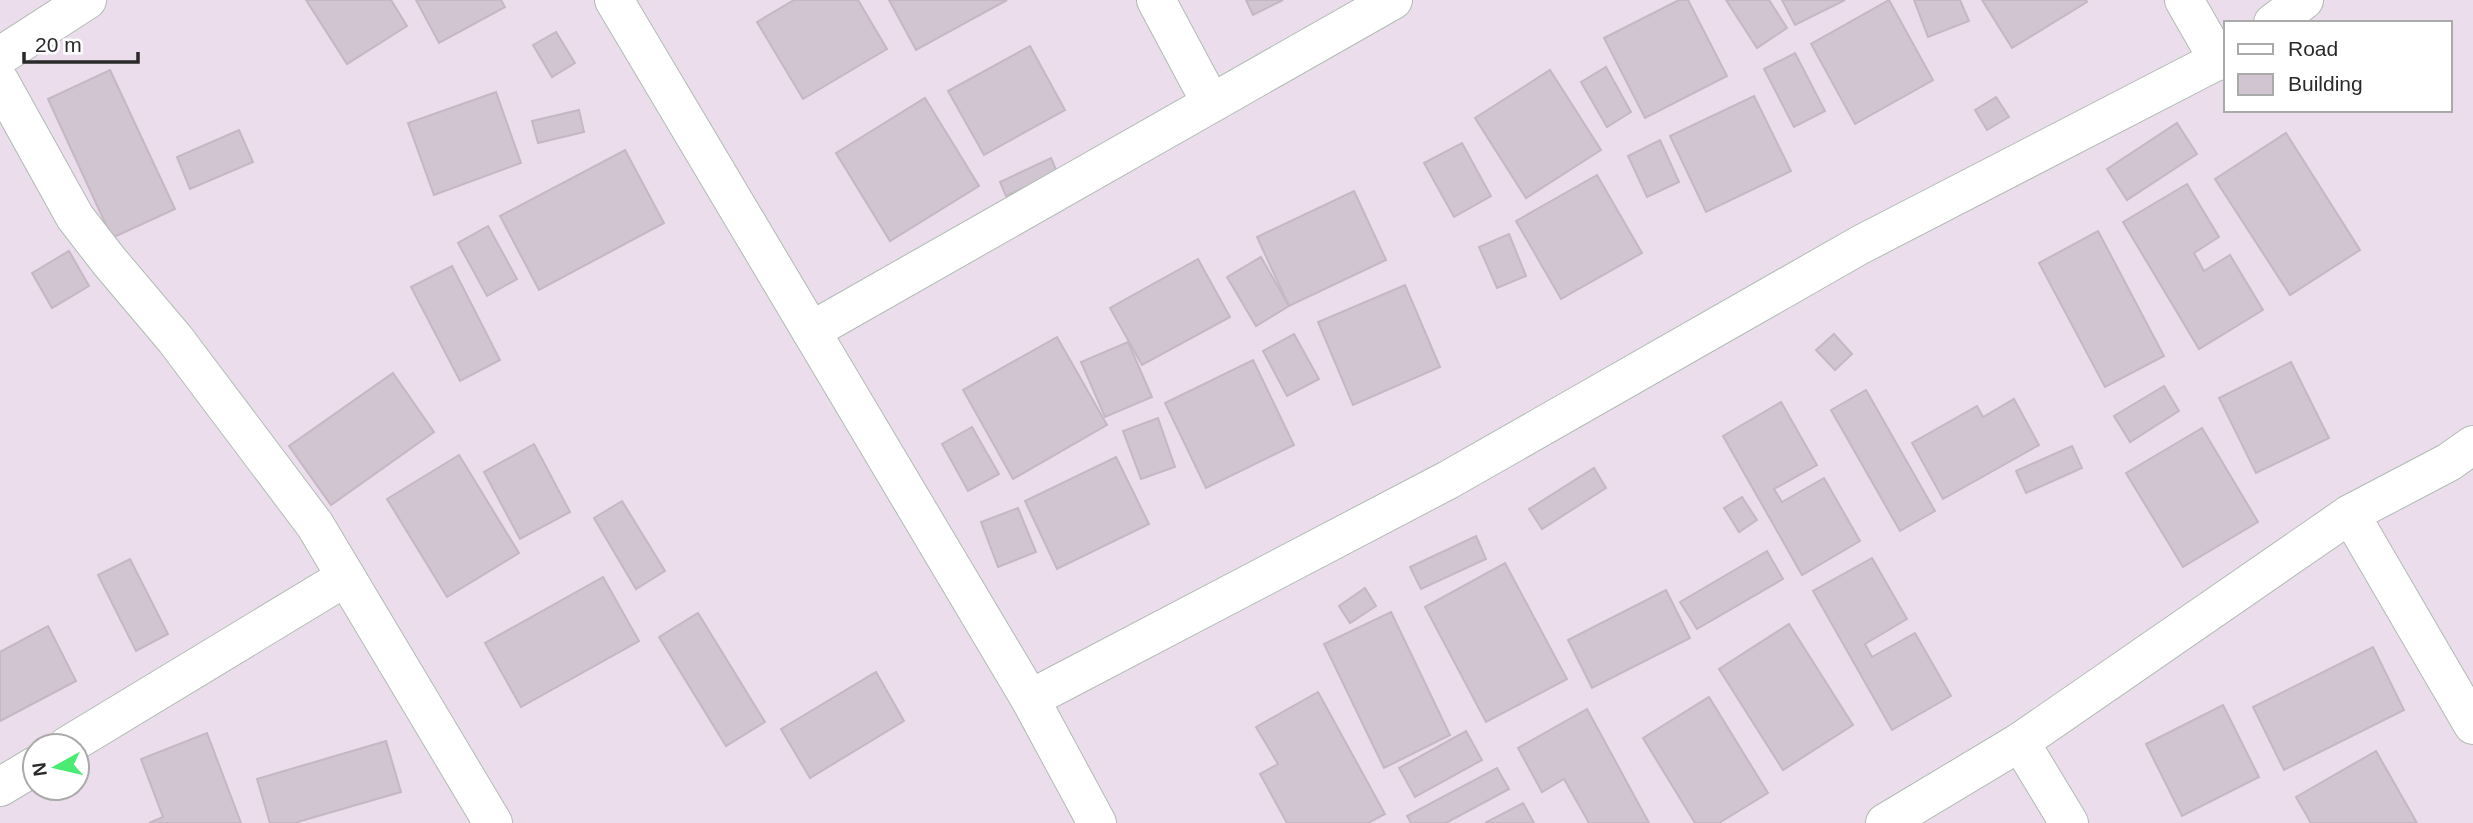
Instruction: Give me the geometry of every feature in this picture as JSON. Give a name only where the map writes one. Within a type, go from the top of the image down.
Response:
[{"type":"street","points":[[0,56],[87,0]]},
{"type":"street","points":[[614,0],[1030,699],[1097,823]]},
{"type":"street","points":[[1156,0],[1211,103]]},
{"type":"street","points":[[811,331],[1393,0]]},
{"type":"street","points":[[1030,699],[1448,480],[1860,245],[2222,58],[2183,0]]},
{"type":"street","points":[[2276,21],[2304,0]]},
{"type":"street","points":[[0,82],[75,217],[192,361],[315,525],[493,823]]},
{"type":"street","points":[[1885,823],[2020,742],[2350,514],[2449,463],[2473,445]]},
{"type":"street","points":[[2350,514],[2473,725]]},
{"type":"street","points":[[90,732],[346,577]]},
{"type":"street","points":[[2020,742],[2069,823]]},
{"type":"street","points":[[0,787],[21,774]]},
{"type":"building","points":[[306,0],[391,0],[407,26],[347,64]]},
{"type":"building","points":[[416,0],[501,0],[505,7],[439,43]]},
{"type":"building","points":[[794,0],[858,0],[887,49],[803,99],[757,22]]},
{"type":"building","points":[[889,0],[1007,0],[916,50]]},
{"type":"building","points":[[1246,0],[1283,0],[1253,15]]},
{"type":"building","points":[[1679,0],[1688,0],[1727,76],[1645,118],[1604,38]]},
{"type":"building","points":[[1726,0],[1769,0],[1787,28],[1757,48]]},
{"type":"building","points":[[1782,0],[1845,0],[1795,25]]},
{"type":"building","points":[[1889,0],[1933,80],[1855,124],[1811,44]]},
{"type":"building","points":[[1914,0],[1960,0],[1969,21],[1928,37]]},
{"type":"building","points":[[1982,0],[2086,0],[2087,2],[2012,48]]},
{"type":"building","points":[[556,32],[575,63],[552,77],[533,45]]},
{"type":"building","points":[[1030,46],[1065,110],[984,155],[948,91]]},
{"type":"building","points":[[1795,53],[1825,111],[1794,127],[1764,69]]},
{"type":"building","points":[[1606,67],[1631,112],[1607,127],[1581,82]]},
{"type":"building","points":[[110,70],[175,209],[112,238],[48,99]]},
{"type":"building","points":[[1550,70],[1601,150],[1526,198],[1475,118]]},
{"type":"building","points":[[496,92],[521,163],[434,195],[408,123]]},
{"type":"building","points":[[1754,96],[1791,171],[1706,212],[1670,136]]},
{"type":"building","points":[[1996,97],[2009,117],[1987,130],[1975,110]]},
{"type":"building","points":[[925,98],[979,186],[890,241],[836,153]]},
{"type":"building","points":[[579,110],[584,132],[538,143],[532,121]]},
{"type":"building","points":[[2177,123],[2197,154],[2127,200],[2107,169]]},
{"type":"building","points":[[239,130],[253,162],[190,189],[177,157]]},
{"type":"building","points":[[2286,133],[2360,250],[2290,295],[2215,179]]},
{"type":"building","points":[[1660,140],[1679,182],[1647,197],[1628,156]]},
{"type":"building","points":[[1462,143],[1491,196],[1454,217],[1424,163]]},
{"type":"building","points":[[625,150],[664,223],[539,290],[500,216]]},
{"type":"building","points":[[1051,158],[1057,172],[1006,196],[1000,182]]},
{"type":"building","points":[[1597,175],[1642,253],[1561,299],[1516,221]]},
{"type":"building","points":[[2187,184],[2219,237],[2194,253],[2204,271],[2230,255],[2263,310],[2199,349],[2123,222]]},
{"type":"building","points":[[1354,191],[1386,260],[1289,306],[1257,237]]},
{"type":"building","points":[[488,226],[517,279],[487,296],[458,243]]},
{"type":"building","points":[[2098,231],[2164,356],[2105,387],[2039,263]]},
{"type":"building","points":[[1509,234],[1526,276],[1497,288],[1479,247]]},
{"type":"building","points":[[69,251],[89,286],[52,308],[32,273]]},
{"type":"building","points":[[1261,257],[1289,306],[1256,326],[1227,277]]},
{"type":"building","points":[[1198,259],[1230,317],[1142,365],[1110,308]]},
{"type":"building","points":[[452,266],[500,360],[460,381],[411,287]]},
{"type":"building","points":[[1405,285],[1440,367],[1353,405],[1318,322]]},
{"type":"building","points":[[1294,334],[1319,379],[1287,396],[1263,351]]},
{"type":"building","points":[[1834,334],[1852,354],[1835,370],[1816,350]]},
{"type":"building","points":[[1057,337],[1107,425],[1013,479],[963,390]]},
{"type":"building","points":[[1128,342],[1152,397],[1105,417],[1081,362]]},
{"type":"building","points":[[1253,360],[1294,445],[1206,488],[1165,403]]},
{"type":"building","points":[[2291,362],[2329,438],[2256,473],[2219,398]]},
{"type":"building","points":[[393,373],[434,432],[331,505],[289,446]]},
{"type":"building","points":[[2164,386],[2179,411],[2130,442],[2114,416]]},
{"type":"building","points":[[1866,390],[1935,511],[1900,531],[1831,410]]},
{"type":"building","points":[[2014,399],[2039,445],[1943,499],[1912,443],[1977,406],[1983,417]]},
{"type":"building","points":[[1781,402],[1817,465],[1774,489],[1782,502],[1824,478],[1860,541],[1802,575],[1723,436]]},
{"type":"building","points":[[1158,418],[1175,467],[1141,479],[1123,431]]},
{"type":"building","points":[[972,427],[999,474],[968,491],[942,444]]},
{"type":"building","points":[[2202,428],[2258,522],[2183,567],[2126,473]]},
{"type":"building","points":[[534,444],[570,512],[520,539],[484,472]]},
{"type":"building","points":[[2072,446],[2082,468],[2026,493],[2016,471]]},
{"type":"building","points":[[459,455],[519,553],[447,597],[387,499]]},
{"type":"building","points":[[1116,457],[1149,524],[1057,569],[1025,501]]},
{"type":"building","points":[[1594,468],[1606,488],[1542,529],[1529,509]]},
{"type":"building","points":[[1742,497],[1757,520],[1739,532],[1724,508]]},
{"type":"building","points":[[622,501],[665,571],[636,589],[594,518]]},
{"type":"building","points":[[1018,508],[1036,552],[998,567],[981,522]]},
{"type":"building","points":[[1476,536],[1486,559],[1421,589],[1410,567]]},
{"type":"building","points":[[1767,551],[1783,579],[1697,629],[1680,602]]},
{"type":"building","points":[[1872,558],[1907,619],[1865,644],[1872,657],[1915,633],[1951,696],[1892,730],[1813,591]]},
{"type":"building","points":[[130,559],[168,634],[136,651],[98,575]]},
{"type":"building","points":[[1505,563],[1567,679],[1486,722],[1425,607]]},
{"type":"building","points":[[603,577],[639,641],[521,707],[485,643]]},
{"type":"building","points":[[1365,588],[1376,606],[1350,623],[1339,606]]},
{"type":"building","points":[[1666,590],[1690,638],[1592,688],[1568,640]]},
{"type":"building","points":[[1391,612],[1450,735],[1384,768],[1324,644]]},
{"type":"building","points":[[698,613],[765,722],[726,746],[659,637]]},
{"type":"building","points":[[1789,624],[1853,725],[1783,770],[1719,669]]},
{"type":"building","points":[[48,626],[76,681],[0,721],[0,652]]},
{"type":"building","points":[[2373,647],[2404,710],[2284,770],[2253,707]]},
{"type":"building","points":[[876,672],[904,721],[810,778],[781,729]]},
{"type":"building","points":[[1318,692],[1385,814],[1368,823],[1287,823],[1260,774],[1278,764],[1256,727]]},
{"type":"building","points":[[1709,697],[1768,793],[1719,823],[1695,823],[1643,738]]},
{"type":"building","points":[[2223,705],[2259,777],[2182,816],[2146,744]]},
{"type":"building","points":[[1587,709],[1649,823],[1589,823],[1564,779],[1542,792],[1518,748]]},
{"type":"building","points":[[1466,731],[1482,760],[1415,797],[1399,768]]},
{"type":"building","points":[[207,733],[241,823],[149,823],[163,817],[141,759]]},
{"type":"building","points":[[386,741],[401,792],[294,823],[270,823],[257,779]]},
{"type":"building","points":[[2376,751],[2417,823],[2311,823],[2296,797]]},
{"type":"building","points":[[1497,768],[1509,789],[1446,823],[1411,823],[1407,816]]},
{"type":"building","points":[[1523,803],[1534,823],[1485,823]]}]
